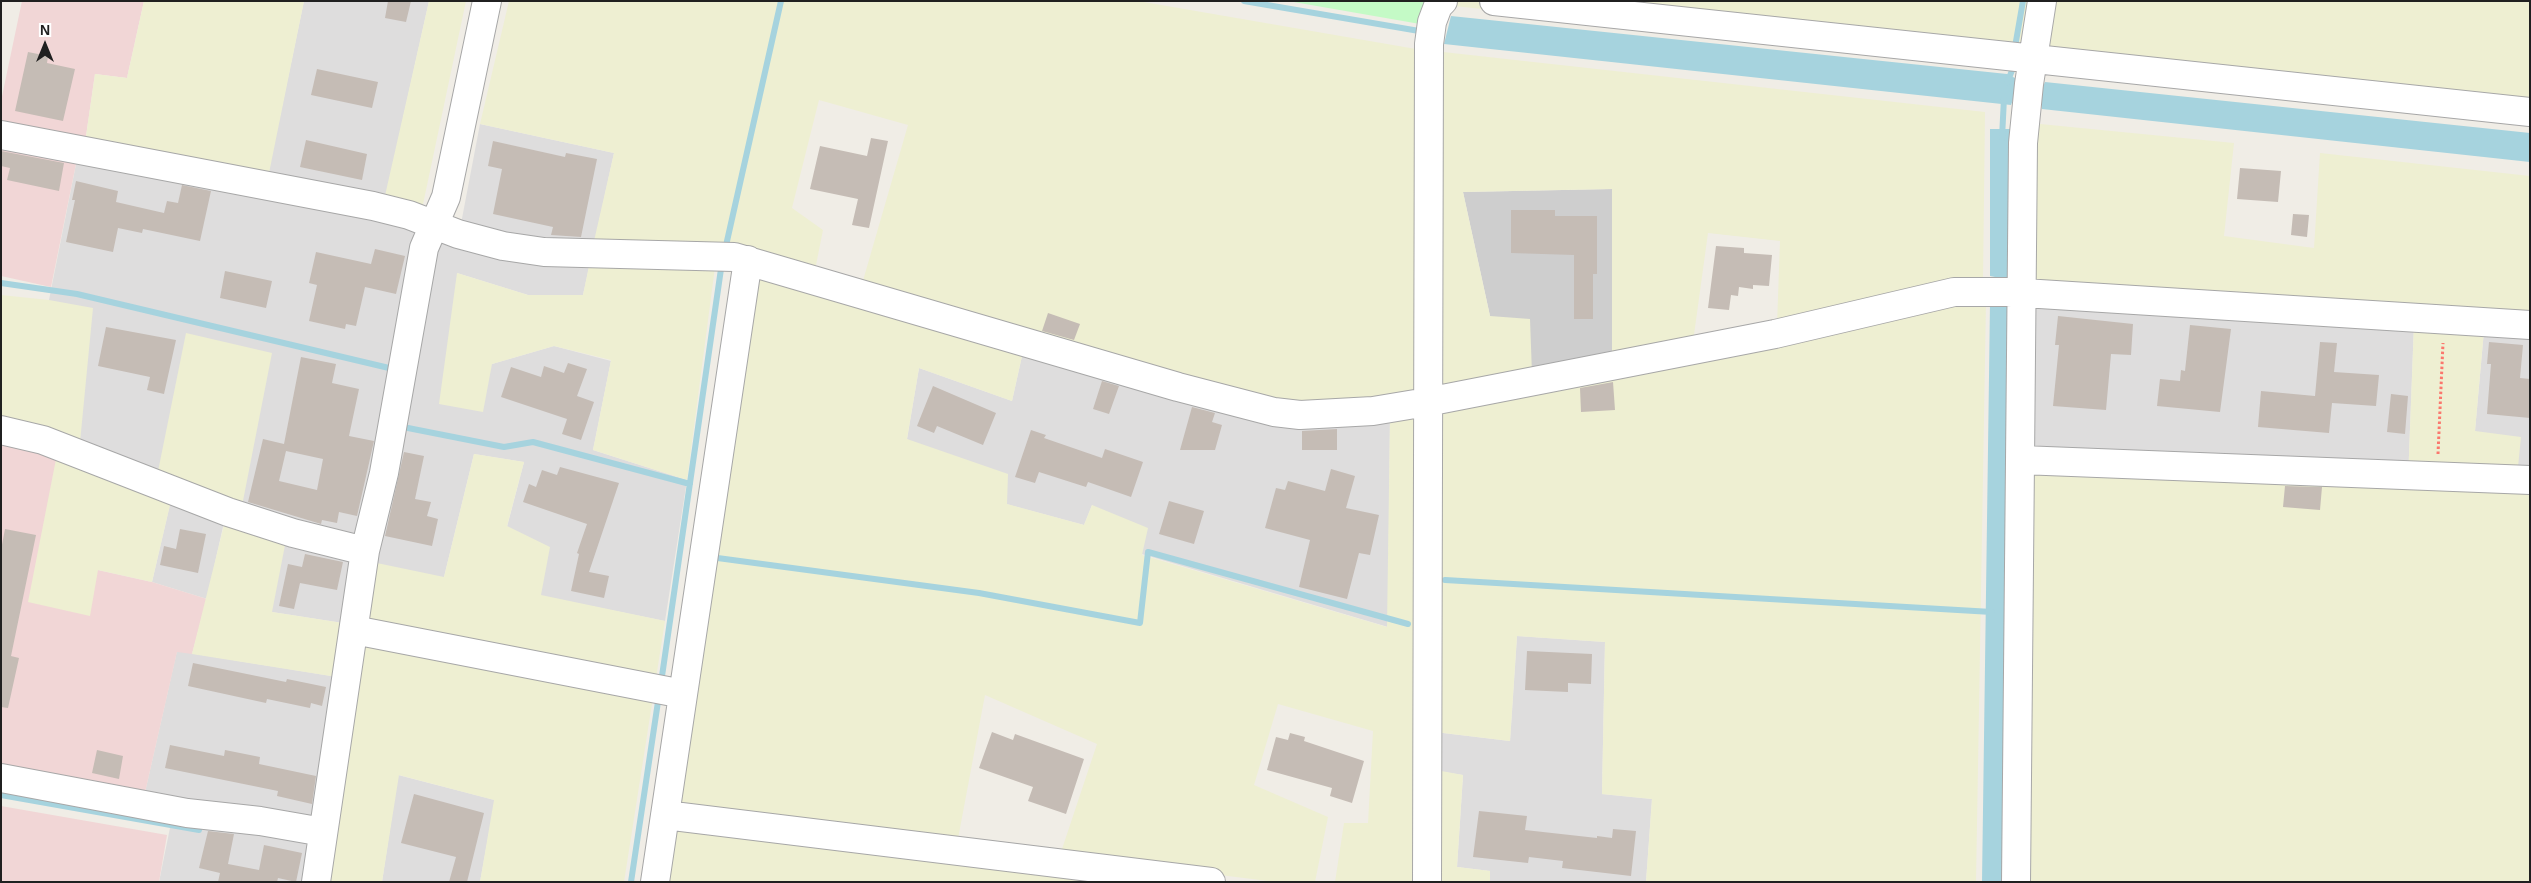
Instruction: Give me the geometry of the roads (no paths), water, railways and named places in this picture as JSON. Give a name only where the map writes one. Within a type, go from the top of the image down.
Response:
[{"type":"street","points":[[316,882],[365,551],[384,473],[424,248],[446,197],[487,1]]},
{"type":"street","points":[[1494,1],[2030,81],[2530,112]]},
{"type":"street","points":[[2016,882],[2021,460],[2008,292],[2030,81],[2042,1]]},
{"type":"street","points":[[1427,882],[1427,402],[1434,22]]},
{"type":"street","points":[[1,135],[373,206],[409,215],[458,234],[503,246],[544,252],[733,257],[1178,388],[1274,412],[1300,415],[1373,411],[1427,402],[1775,334],[1954,292],[2008,292],[2530,325]]},
{"type":"street","points":[[655,882],[665,815],[667,691],[704,557],[733,257]]},
{"type":"street","points":[[1,430],[43,440],[228,512],[293,533],[365,551]]},
{"type":"street","points":[[2021,460],[2530,480]]},
{"type":"street","points":[[354,630],[667,691]]},
{"type":"street","points":[[1,778],[187,813],[260,821],[323,832]]},
{"type":"street","points":[[665,815],[1211,882]]},
{"type":"water","points":[[1451,16],[2007,74],[2015,78],[2017,86],[2042,89],[2045,82],[2530,133],[2530,162],[2042,109],[2041,101],[2014,97],[2011,105],[1444,44]]},
{"type":"water","points":[[1990,129],[2011,129],[2011,277],[2005,277],[2004,304],[2011,305],[2003,882],[1982,882],[1990,304],[1995,304],[1995,277],[1990,276]]},
{"type":"waterway","points":[[725,250],[781,1]]},
{"type":"waterway","points":[[1244,1],[1425,32]]},
{"type":"waterway","points":[[2015,47],[2023,1]]},
{"type":"waterway","points":[[2007,83],[2013,68]]},
{"type":"waterway","points":[[2002,138],[2004,98]]},
{"type":"waterway","points":[[661,683],[722,262]]},
{"type":"waterway","points":[[1,283],[77,294],[389,368]]},
{"type":"waterway","points":[[408,428],[504,447],[533,442],[690,484]]},
{"type":"waterway","points":[[710,557],[979,593],[1140,623],[1148,552],[1408,624]]},
{"type":"waterway","points":[[1445,580],[1992,612]]},
{"type":"waterway","points":[[631,882],[659,695]]},
{"type":"waterway","points":[[1,795],[199,830]]}]
